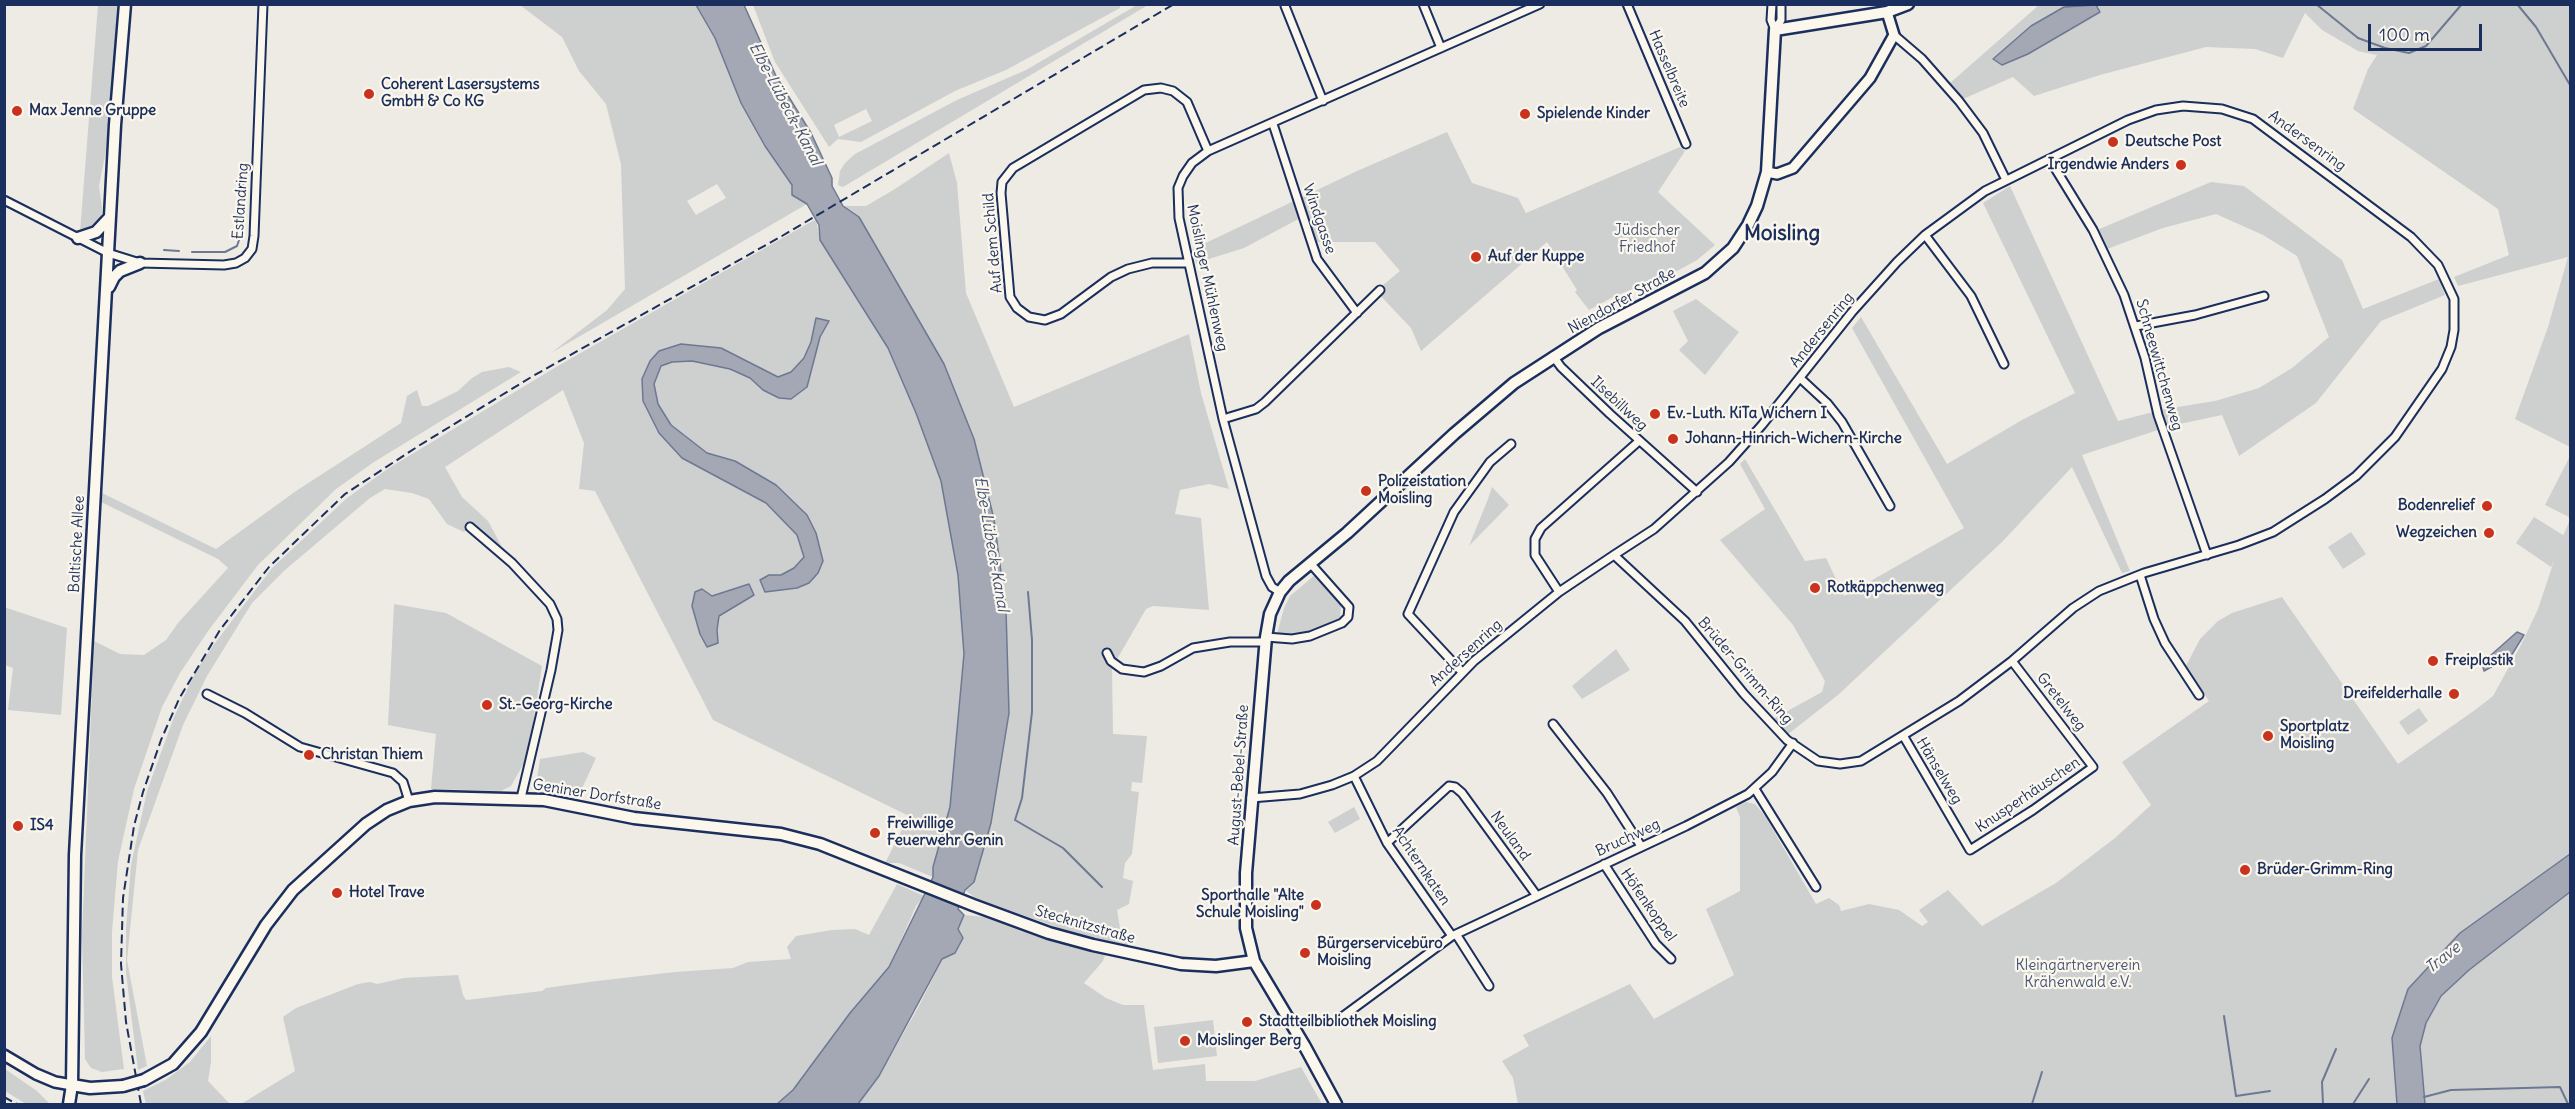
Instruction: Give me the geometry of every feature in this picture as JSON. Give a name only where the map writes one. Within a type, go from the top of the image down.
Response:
[{"type":"main road","name":"Baltische Allee","points":[[69,1104],[72,1086],[75,855],[119,53],[125,4]]},
{"type":"main road","points":[[1775,30],[1887,12],[1908,4]]},
{"type":"main road","name":"Niendorfer Straße","points":[[1280,592],[1310,562],[1347,533],[1489,404],[1553,356],[1599,328],[1705,273],[1732,248],[1748,225],[1757,206],[1767,172],[1775,30]]},
{"type":"main road","points":[[78,238],[96,232],[110,217]]},
{"type":"main road","points":[[106,296],[114,277],[126,267],[140,263]]},
{"type":"main road","name":"August-Bebel-Straße","points":[[1254,961],[1248,943],[1245,913],[1251,798],[1265,639],[1270,614],[1280,592]]},
{"type":"main road","name":"Geniner Dorfstraße","points":[[72,1086],[90,1088],[123,1086],[144,1080],[173,1064],[201,1032],[266,925],[293,890],[366,824],[387,810],[410,801],[441,796],[558,801],[655,821],[781,834],[820,844],[915,881]]},
{"type":"main road","name":"Stecknitzstraße","points":[[915,881],[1049,933],[1136,956],[1196,966],[1254,961]]},
{"type":"main road","points":[[1254,961],[1336,1104]]},
{"type":"street","name":"Estlandring","points":[[4,200],[108,253],[140,263],[224,265],[236,263],[245,258],[252,249],[263,4]]},
{"type":"street","points":[[1423,4],[1441,48]]},
{"type":"street","name":"Moislinger Mühlenweg","points":[[1280,592],[1272,587],[1266,576],[1223,419],[1178,215],[1178,188],[1192,163],[1208,151],[1540,4]]},
{"type":"street","name":"Hasselbreite","points":[[1627,4],[1686,144]]},
{"type":"street","points":[[1772,4],[1771,21],[1775,30]]},
{"type":"street","points":[[1775,30],[1781,20],[1781,4]]},
{"type":"street","points":[[1285,6],[1323,100]]},
{"type":"street","points":[[1887,12],[1894,35],[1922,59],[1959,101],[1983,134],[2006,180]]},
{"type":"street","points":[[1767,172],[1777,174],[1789,171],[1803,157],[1870,78],[1894,35]]},
{"type":"street","name":"Auf dem Schild","points":[[1188,263],[1152,263],[1128,269],[1111,277],[1061,314],[1045,320],[1029,317],[1017,308],[1010,297],[1001,194],[1002,182],[1013,168],[1144,90],[1161,88],[1173,91],[1187,102],[1208,151]]},
{"type":"street","name":"Andersenring","points":[[1251,798],[1300,794],[1354,776],[1377,760],[1462,672],[1559,592],[1654,529],[1697,492],[1749,441],[1852,312],[1925,235],[1971,200],[2006,180],[2128,120],[2156,110],[2183,106],[2222,109],[2252,118],[2411,237],[2431,255],[2448,283]]},
{"type":"street","name":"Windgasse","points":[[1273,124],[1317,259],[1357,313]]},
{"type":"street","name":"Schneewittchenweg","points":[[2050,160],[2103,250],[2136,326],[2158,415],[2207,555]]},
{"type":"street","points":[[1925,235],[1971,296],[2004,364]]},
{"type":"street","name":"Brüder-Grimm-Ring","points":[[1614,555],[1685,621],[1744,694],[1793,743],[1818,760],[1840,764],[1861,761],[1904,737],[1959,701],[2099,591],[2140,575],[2266,535],[2290,522],[2356,476],[2395,437],[2442,369],[2451,347],[2455,312],[2448,283]]},
{"type":"street","points":[[1223,419],[1256,409],[1265,402],[1380,290]]},
{"type":"street","points":[[2136,326],[2194,315],[2264,296]]},
{"type":"street","name":"Ilsebillweg","points":[[1553,356],[1561,367],[1639,441],[1697,492]]},
{"type":"street","points":[[1800,378],[1827,402],[1842,422],[1890,506]]},
{"type":"street","points":[[1559,592],[1535,555],[1535,539],[1541,528],[1639,441]]},
{"type":"street","points":[[1462,672],[1408,614],[1454,512],[1490,462],[1511,444]]},
{"type":"street","points":[[470,527],[512,562],[550,604],[557,619],[558,630],[551,670],[521,798]]},
{"type":"street","points":[[1107,653],[1111,661],[1122,669],[1144,672],[1161,666],[1193,648],[1230,642],[1310,636],[1342,623],[1348,617],[1349,607],[1310,562]]},
{"type":"street","points":[[2140,575],[2154,619],[2165,643],[2199,696]]},
{"type":"street","name":"Gretelweg","points":[[2012,661],[2088,760]]},
{"type":"street","points":[[207,694],[300,747],[393,773],[403,782],[410,801]]},
{"type":"street","points":[[1554,724],[1607,793],[1641,846]]},
{"type":"street","name":"Hänselweg","points":[[1904,737],[1970,850]]},
{"type":"street","name":"Bruchweg","points":[[1342,1017],[1454,935],[1733,803],[1755,789],[1772,772],[1793,743]]},
{"type":"street","name":"Knusperhäuschen","points":[[1970,850],[2013,824],[2093,767],[2088,760]]},
{"type":"street","name":"Achternkaten","points":[[1354,776],[1387,843],[1454,935]]},
{"type":"street","name":"Neuland","points":[[1387,843],[1449,786],[1462,793],[1537,896]]},
{"type":"street","points":[[1755,789],[1816,887]]},
{"type":"street","name":"Höfenkoppel","points":[[1604,864],[1656,944],[1671,959]]},
{"type":"street","points":[[1454,935],[1489,986]]},
{"type":"street","points":[[4,1055],[36,1074],[72,1086]]},
{"type":"green space","points":[[98,5],[119,5],[106,151],[99,186],[101,219],[98,225],[86,232],[80,232]]},
{"type":"green space","points":[[520,5],[696,5],[715,38],[741,103],[765,146],[792,185],[792,195],[807,204],[551,353],[607,310],[625,289],[621,164],[606,104],[579,71],[562,37]],"holes":[[[717,184],[726,198],[696,215],[687,201]]]},
{"type":"green space","points":[[753,5],[1120,5],[1120,8],[1006,70],[955,91],[861,142],[838,139],[829,147],[775,62]],"holes":[[[866,109],[872,121],[839,137],[834,125]]]},
{"type":"green space","points":[[1137,5],[1148,5],[843,187],[838,185],[840,171],[855,154],[957,100],[1026,70]]},
{"type":"green space","points":[[2039,5],[2570,5],[2570,447],[2515,419],[2548,327],[2568,257],[2458,286],[2454,277],[2509,255],[2498,209],[2353,109],[2368,69],[2377,55],[2358,51],[2322,30],[2305,13],[2283,58],[2255,49],[2206,47],[2100,75],[2034,96],[2013,77],[1963,99],[1950,83]]},
{"type":"green space","name":"Jüdischer Friedhof","points":[[1447,132],[1472,183],[1518,198],[1526,213],[1680,147],[1685,151],[1658,192],[1715,245],[1697,260],[1679,270],[1613,297],[1589,310],[1575,292],[1577,290],[1547,242],[1421,351],[1411,328],[1376,291],[1400,271],[1375,242],[1315,242],[1306,215],[1244,248],[1196,263],[1193,249],[1357,171]]},
{"type":"green space","points":[[949,153],[957,183],[966,293],[1014,407],[1189,334],[1201,393],[1229,489],[1209,484],[1180,490],[1175,514],[1201,518],[1209,610],[1153,606],[1146,609],[1112,668],[1113,734],[1147,736],[1142,783],[1132,782],[1131,791],[1139,792],[1132,854],[1125,863],[1123,878],[1133,881],[1129,904],[1117,910],[1121,934],[1130,947],[1068,931],[977,899],[965,890],[974,882],[991,823],[1009,713],[1006,610],[994,519],[974,439],[944,364],[843,206],[866,206]]},
{"type":"green space","points":[[2211,182],[2244,186],[2342,260],[2363,309],[2439,279],[2445,295],[2381,321],[2316,403],[2239,456],[2222,415],[2170,426],[2082,455],[2130,571],[2122,573],[2072,467],[2003,541],[1838,695],[1787,735],[1773,719],[1822,692],[1825,681],[1793,625],[1720,540],[1765,509],[1740,464],[1745,459],[1805,561],[1826,558],[1844,596],[1964,528],[1852,328],[1861,317],[1947,464],[2022,420],[2075,393],[1983,203],[2010,186],[2118,421],[2165,409],[2215,401],[2259,388],[2292,368],[2329,337],[2297,256],[2263,235],[2216,214],[2163,228],[2107,249],[2097,230]]},
{"type":"green space","points":[[816,219],[820,240],[886,345],[916,413],[941,481],[958,575],[964,654],[950,807],[933,867],[933,877],[899,863],[885,863],[909,816],[713,720],[595,491],[579,489],[584,443],[563,390],[445,467],[462,497],[488,521],[502,547],[472,524],[464,532],[447,524],[429,499],[412,493],[385,489],[370,498],[285,570],[252,603],[207,676],[183,725],[138,850],[127,960],[147,1066],[138,1070],[126,973],[126,928],[131,865],[147,791],[174,717],[196,671],[272,568],[347,498],[389,468],[556,367]],"holes":[[[816,318],[828,321],[820,337],[807,387],[791,399],[763,390],[750,378],[730,369],[692,361],[672,362],[661,366],[654,384],[658,404],[670,425],[707,453],[735,461],[823,561],[773,589],[764,591],[769,575],[781,575],[794,568],[804,557],[797,535],[766,503],[682,458],[659,433],[643,401],[659,351],[721,348],[778,377],[791,372],[804,358],[811,342]],[[702,589],[712,596],[754,595],[719,616],[718,642]]]},
{"type":"green space","points":[[1696,299],[1739,332],[1705,375],[1679,350],[1688,341],[1673,311]]},
{"type":"green space","points":[[509,367],[521,372],[374,462],[336,489],[258,565],[208,631],[180,673],[162,707],[134,789],[118,861],[112,932],[112,977],[124,1069],[102,1072],[91,1068],[85,1059],[82,935],[94,641],[120,654],[144,655],[166,640],[178,623],[228,568],[218,559],[99,501],[100,492],[216,549],[296,491],[401,423],[407,396],[417,390],[422,406],[428,406],[458,391],[482,372]]},
{"type":"green space","points":[[2570,456],[2570,514],[2569,517],[2545,505]]},
{"type":"green space","points":[[1492,487],[1509,505],[1469,546],[1488,499]]},
{"type":"green space","name":"Kleingärtnerverein Krähenwald e.V.","points":[[2534,517],[2563,535],[2562,538],[2570,520],[2570,854],[2533,880],[2392,1038],[2397,1104],[1518,1104],[1513,1078],[1502,1061],[1529,1046],[1523,1035],[1630,984],[1654,1019],[1734,975],[1706,909],[1740,891],[1740,817],[1736,807],[1746,802],[1755,804],[1765,816],[1816,904],[1829,898],[1839,905],[1841,911],[1869,904],[1899,910],[1922,926],[1928,922],[1919,910],[1948,890],[1982,926],[2056,883],[2115,838],[2151,805],[2122,762],[2209,701],[2186,666],[2200,639],[2218,621],[2232,613],[2282,597],[2398,764],[2475,710],[2493,696],[2521,645],[2538,609],[2554,561],[2551,567],[2516,543]]},
{"type":"green space","points":[[2351,532],[2366,554],[2343,569],[2328,547]]},
{"type":"green space","points":[[1316,574],[1337,596],[1341,605],[1340,617],[1333,624],[1309,634],[1291,636],[1277,634],[1290,596]]},
{"type":"green space","points":[[394,604],[446,613],[542,666],[528,756],[511,786],[501,791],[431,789],[436,734],[388,725]]},
{"type":"green space","points":[[4,607],[67,628],[61,715],[8,710],[13,668],[5,665]]},
{"type":"green space","points":[[1616,649],[1630,670],[1582,699],[1572,686]]},
{"type":"green space","points":[[2419,708],[2428,721],[2408,735],[2399,722]]},
{"type":"green space","points":[[583,752],[596,758],[579,795],[545,788],[545,780],[537,779],[540,759]]},
{"type":"green space","points":[[1354,807],[1360,819],[1335,833],[1328,822]]},
{"type":"green space","points":[[897,884],[924,896],[916,906],[889,967],[850,1013],[793,1090],[777,1104],[241,1104],[295,1071],[283,1017],[296,1008],[358,984],[370,982],[377,984],[404,978],[458,975],[466,1000],[542,991],[546,988],[597,981],[733,968],[748,962],[791,959],[787,947],[796,936],[855,929],[869,935]]},
{"type":"green space","points":[[2570,892],[2570,1104],[2425,1104],[2420,1046],[2426,1023],[2441,996],[2469,970]]},
{"type":"green space","points":[[964,915],[985,917],[1105,955],[1103,961],[1084,983],[1106,998],[1123,1005],[1144,1005],[1153,1070],[1205,1064],[1206,1081],[1255,1081],[1301,1067],[1322,1104],[858,1104],[879,1076],[919,1006]]},
{"type":"green space","name":"Moislinger Berg","points":[[1213,1020],[1217,1056],[1158,1063],[1154,1027]]},
{"type":"green space","points":[[211,1036],[208,1081],[230,1104],[146,1104],[143,1091],[167,1079],[190,1062]]},
{"type":"green space","points":[[5,1069],[37,1091],[50,1104],[26,1104],[5,1091]]},
{"type":"water","name":"Elbe-Lübeck-Kanal","points":[[696,5],[744,5],[776,76],[811,133],[832,178],[832,186],[843,206],[859,217],[944,364],[974,439],[994,519],[1006,610],[1009,713],[991,823],[974,882],[965,890],[958,909],[964,915],[958,929],[963,938],[955,953],[942,959],[879,1076],[858,1104],[777,1104],[793,1090],[850,1013],[889,967],[933,877],[933,867],[950,807],[964,654],[958,575],[941,481],[916,413],[888,348],[820,240],[819,225],[807,204],[792,195],[792,185],[765,146],[741,103],[715,38]]},
{"type":"water","points":[[2096,5],[2100,12],[2028,54],[2002,65],[1993,59],[2031,26],[2064,7]]},
{"type":"water","points":[[816,318],[829,321],[820,337],[807,387],[791,399],[779,398],[763,390],[750,378],[730,369],[692,361],[672,362],[661,366],[654,384],[658,404],[671,425],[707,453],[735,461],[776,485],[807,515],[816,533],[823,561],[818,573],[809,583],[797,588],[765,592],[760,580],[769,575],[781,575],[794,568],[804,557],[797,535],[766,503],[682,458],[659,433],[643,401],[642,379],[650,361],[659,351],[681,344],[721,348],[778,377],[791,372],[804,358],[811,342]]},
{"type":"water","points":[[749,584],[754,595],[719,616],[718,643],[707,647],[700,634],[692,606],[695,592],[702,589],[712,596]]},
{"type":"water","points":[[2517,632],[2524,635],[2511,656],[2484,671],[2482,663]]},
{"type":"water","name":"Trave","points":[[2570,854],[2570,892],[2469,970],[2441,996],[2426,1023],[2420,1046],[2425,1104],[2397,1104],[2392,1038],[2408,989],[2460,933]]},
{"type":"waterway","points":[[2316,4],[2358,38],[2385,48],[2409,53],[2426,46],[2462,4]]},
{"type":"waterway","points":[[2517,4],[2536,27],[2570,85]]},
{"type":"waterway","points":[[241,224],[244,165]]},
{"type":"waterway","points":[[192,252],[225,252],[237,246],[240,237]]},
{"type":"waterway","points":[[164,250],[179,251]]},
{"type":"waterway","points":[[1028,592],[1032,640],[1032,712],[1022,798],[1015,820],[1063,848],[1102,887]]},
{"type":"waterway","points":[[2224,1016],[2236,1096],[2270,1091]]},
{"type":"waterway","points":[[2323,1104],[2322,1082],[2336,1049]]},
{"type":"waterway","points":[[2032,1104],[2042,1072]]},
{"type":"waterway","points":[[2353,1104],[2369,1079]]},
{"type":"waterway","points":[[2424,1097],[2451,1090],[2560,1087],[2568,1104]]},
{"type":"railway","points":[[141,1104],[126,1022],[121,964],[123,898],[134,826],[161,740],[179,699],[220,630],[269,567],[345,494],[420,445],[533,376],[782,236],[1174,4]]},
{"type":"railway","points":[[4,1097],[17,1104]]},
{"type":"place","name":"Coherent Lasersystems GmbH & Co KG","points":[[369,94]]},
{"type":"place","name":"Max Jenne Gruppe","points":[[17,111]]},
{"type":"place","name":"Spielende Kinder","points":[[1525,114]]},
{"type":"place","name":"Deutsche Post","points":[[2113,142]]},
{"type":"place","name":"Irgendwie Anders","points":[[2181,165]]},
{"type":"place","name":"Auf der Kuppe","points":[[1476,257]]},
{"type":"place","name":"Ev.-Luth. KiTa Wichern I","points":[[1655,414]]},
{"type":"place","name":"Johann-Hinrich-Wichern-Kirche","points":[[1673,439]]},
{"type":"place","name":"Polizeistation Moisling","points":[[1366,491]]},
{"type":"place","name":"Bodenrelief","points":[[2487,506]]},
{"type":"place","name":"Wegzeichen","points":[[2489,533]]},
{"type":"place","name":"Rotkäppchenweg","points":[[1815,588]]},
{"type":"place","name":"Freiplastik","points":[[2433,661]]},
{"type":"place","name":"Dreifelderhalle","points":[[2454,694]]},
{"type":"place","name":"St.-Georg-Kirche","points":[[487,705]]},
{"type":"place","name":"Sportplatz Moisling","points":[[2268,736]]},
{"type":"place","name":"Christan Thiem","points":[[309,755]]},
{"type":"place","name":"IS4","points":[[18,826]]},
{"type":"place","name":"Freiwillige Feuerwehr Genin","points":[[875,833]]},
{"type":"place","name":"Brüder-Grimm-Ring","points":[[2245,870]]},
{"type":"place","name":"Hotel Trave","points":[[337,893]]},
{"type":"place","name":"Sporthalle \"Alte Schule Moisling\"","points":[[1316,905]]},
{"type":"place","name":"Bürgerservicebüro Moisling","points":[[1305,953]]},
{"type":"place","name":"Stadtteilbibliothek Moisling","points":[[1247,1022]]},
{"type":"place","name":"Moislinger Berg","points":[[1185,1041]]},
{"type":"district","name":"Moisling","points":[[1782,234]]}]
